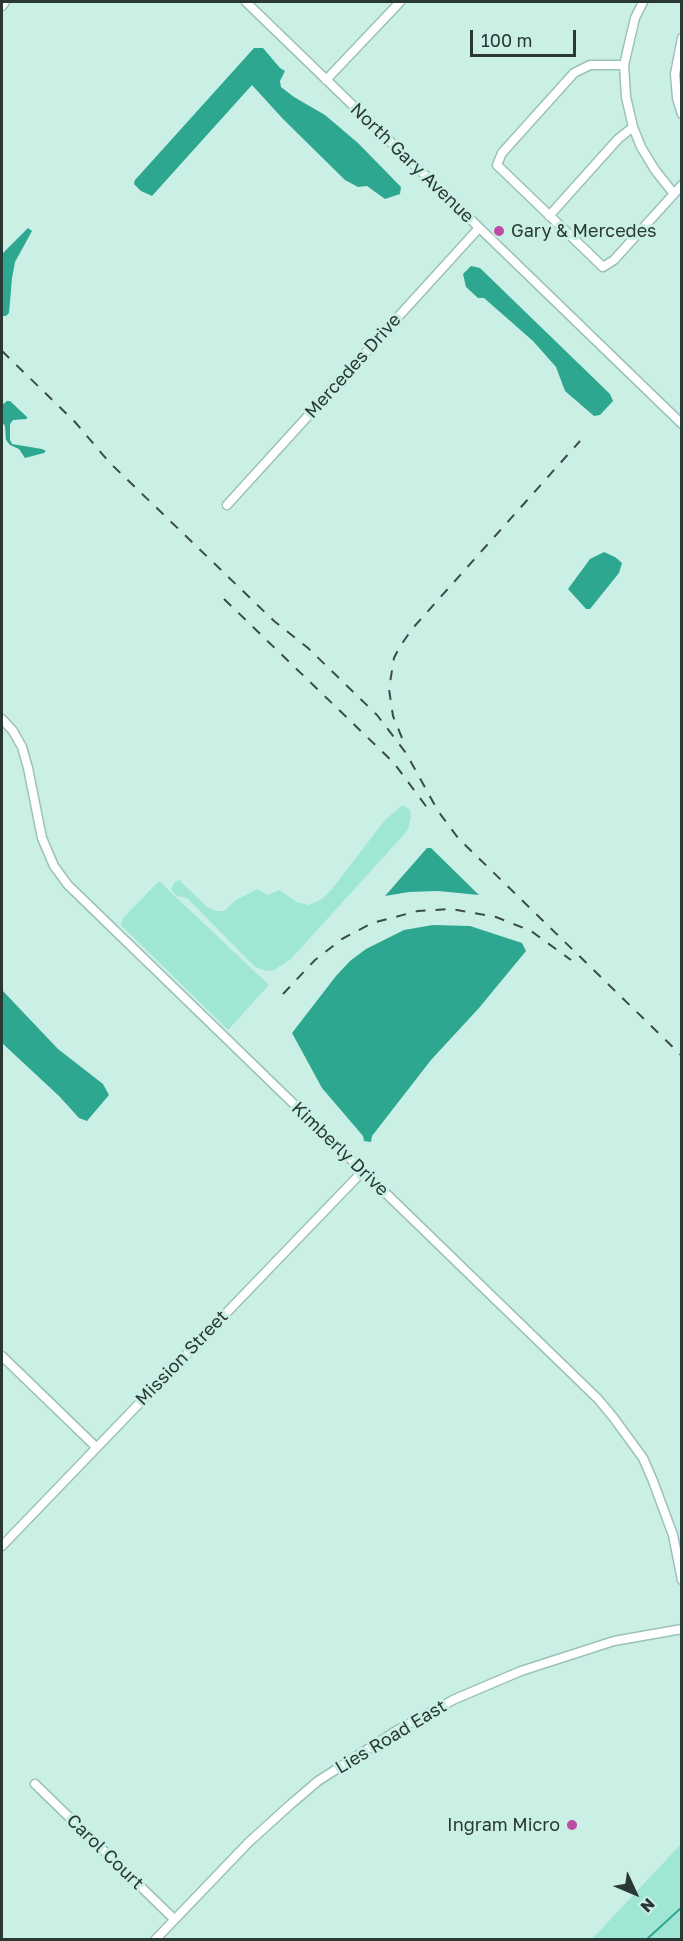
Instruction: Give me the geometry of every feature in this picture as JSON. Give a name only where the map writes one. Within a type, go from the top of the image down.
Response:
[{"type":"street","points":[[2,6],[5,2]]},
{"type":"street","name":"North Gary Avenue","points":[[246,2],[681,424]]},
{"type":"street","points":[[326,80],[399,2]]},
{"type":"street","points":[[643,2],[636,18],[624,65],[626,97],[633,127],[641,147],[674,194]]},
{"type":"street","points":[[681,38],[675,74],[681,114]]},
{"type":"street","points":[[624,65],[590,64],[574,73],[502,153],[497,165],[603,267],[614,260],[681,185]]},
{"type":"street","points":[[549,216],[618,140],[633,127]]},
{"type":"street","name":"Mercedes Drive","points":[[227,505],[479,228]]},
{"type":"street","name":"Kimberly Drive","points":[[2,719],[13,731],[22,747],[42,838],[54,866],[68,885],[585,1385],[613,1417],[643,1458],[673,1535],[681,1580]]},
{"type":"street","name":"Mission Street","points":[[2,1546],[363,1171]]},
{"type":"street","points":[[2,1356],[96,1447]]},
{"type":"street","name":"Lies Road East","points":[[155,1940],[249,1842],[309,1789],[399,1729],[447,1703],[521,1671],[614,1641],[681,1629]]},
{"type":"street","name":"Carol Court","points":[[35,1784],[174,1919]]},
{"type":"shaded area","points":[[254,48],[263,48],[285,71],[280,81],[281,87],[325,115],[358,143],[401,187],[400,194],[385,199],[367,186],[358,187],[345,180],[252,85],[152,196],[141,191],[134,184],[135,180]]},
{"type":"shaded area","points":[[28,228],[32,231],[15,262],[9,313],[3,316],[2,254]]},
{"type":"shaded area","points":[[471,266],[480,268],[610,394],[613,401],[600,415],[594,416],[565,391],[556,367],[533,341],[484,298],[478,298],[466,287],[463,274]]},
{"type":"shaded area","points":[[10,401],[27,417],[27,419],[13,420],[10,424],[12,444],[42,449],[46,451],[44,453],[25,458],[19,449],[10,445],[6,440],[5,426],[2,422],[2,405]]},
{"type":"shaded area","points":[[604,552],[622,563],[619,573],[590,609],[586,609],[568,589],[590,559]]},
{"type":"shaded area","points":[[403,805],[410,810],[408,830],[291,959],[274,970],[267,971],[255,967],[187,898],[177,896],[171,890],[174,883],[179,880],[207,907],[217,911],[224,911],[236,900],[257,889],[267,895],[280,890],[296,902],[309,905],[322,899],[332,889],[385,820]]},
{"type":"shaded area","points":[[427,848],[431,848],[479,895],[438,891],[385,896]]},
{"type":"shaded area","points":[[159,881],[269,985],[228,1030],[121,925],[123,918]]},
{"type":"shaded area","points":[[433,925],[470,926],[522,943],[526,951],[479,1008],[431,1060],[372,1136],[371,1142],[364,1141],[363,1136],[322,1088],[292,1033],[350,961],[366,949],[404,930]]},
{"type":"shaded area","points":[[2,990],[58,1049],[103,1084],[109,1095],[87,1121],[79,1118],[59,1096],[2,1043]]},
{"type":"shaded area","points":[[681,1844],[681,1939],[592,1939]]},
{"type":"waterway","points":[[646,1940],[682,1907]]},
{"type":"railway","points":[[2,351],[75,422],[109,462],[274,621],[308,648],[377,715],[406,753],[438,811],[458,838],[682,1056]]},
{"type":"railway","points":[[402,738],[393,716],[389,689],[394,658],[399,648],[412,629],[580,441]]},
{"type":"railway","points":[[224,599],[394,763],[428,809]]},
{"type":"railway","points":[[283,994],[315,960],[342,939],[372,923],[418,911],[451,909],[496,917],[531,931],[571,960]]},
{"type":"place","name":"Gary & Mercedes","points":[[499,231]]},
{"type":"place","name":"Ingram Micro","points":[[572,1825]]}]
